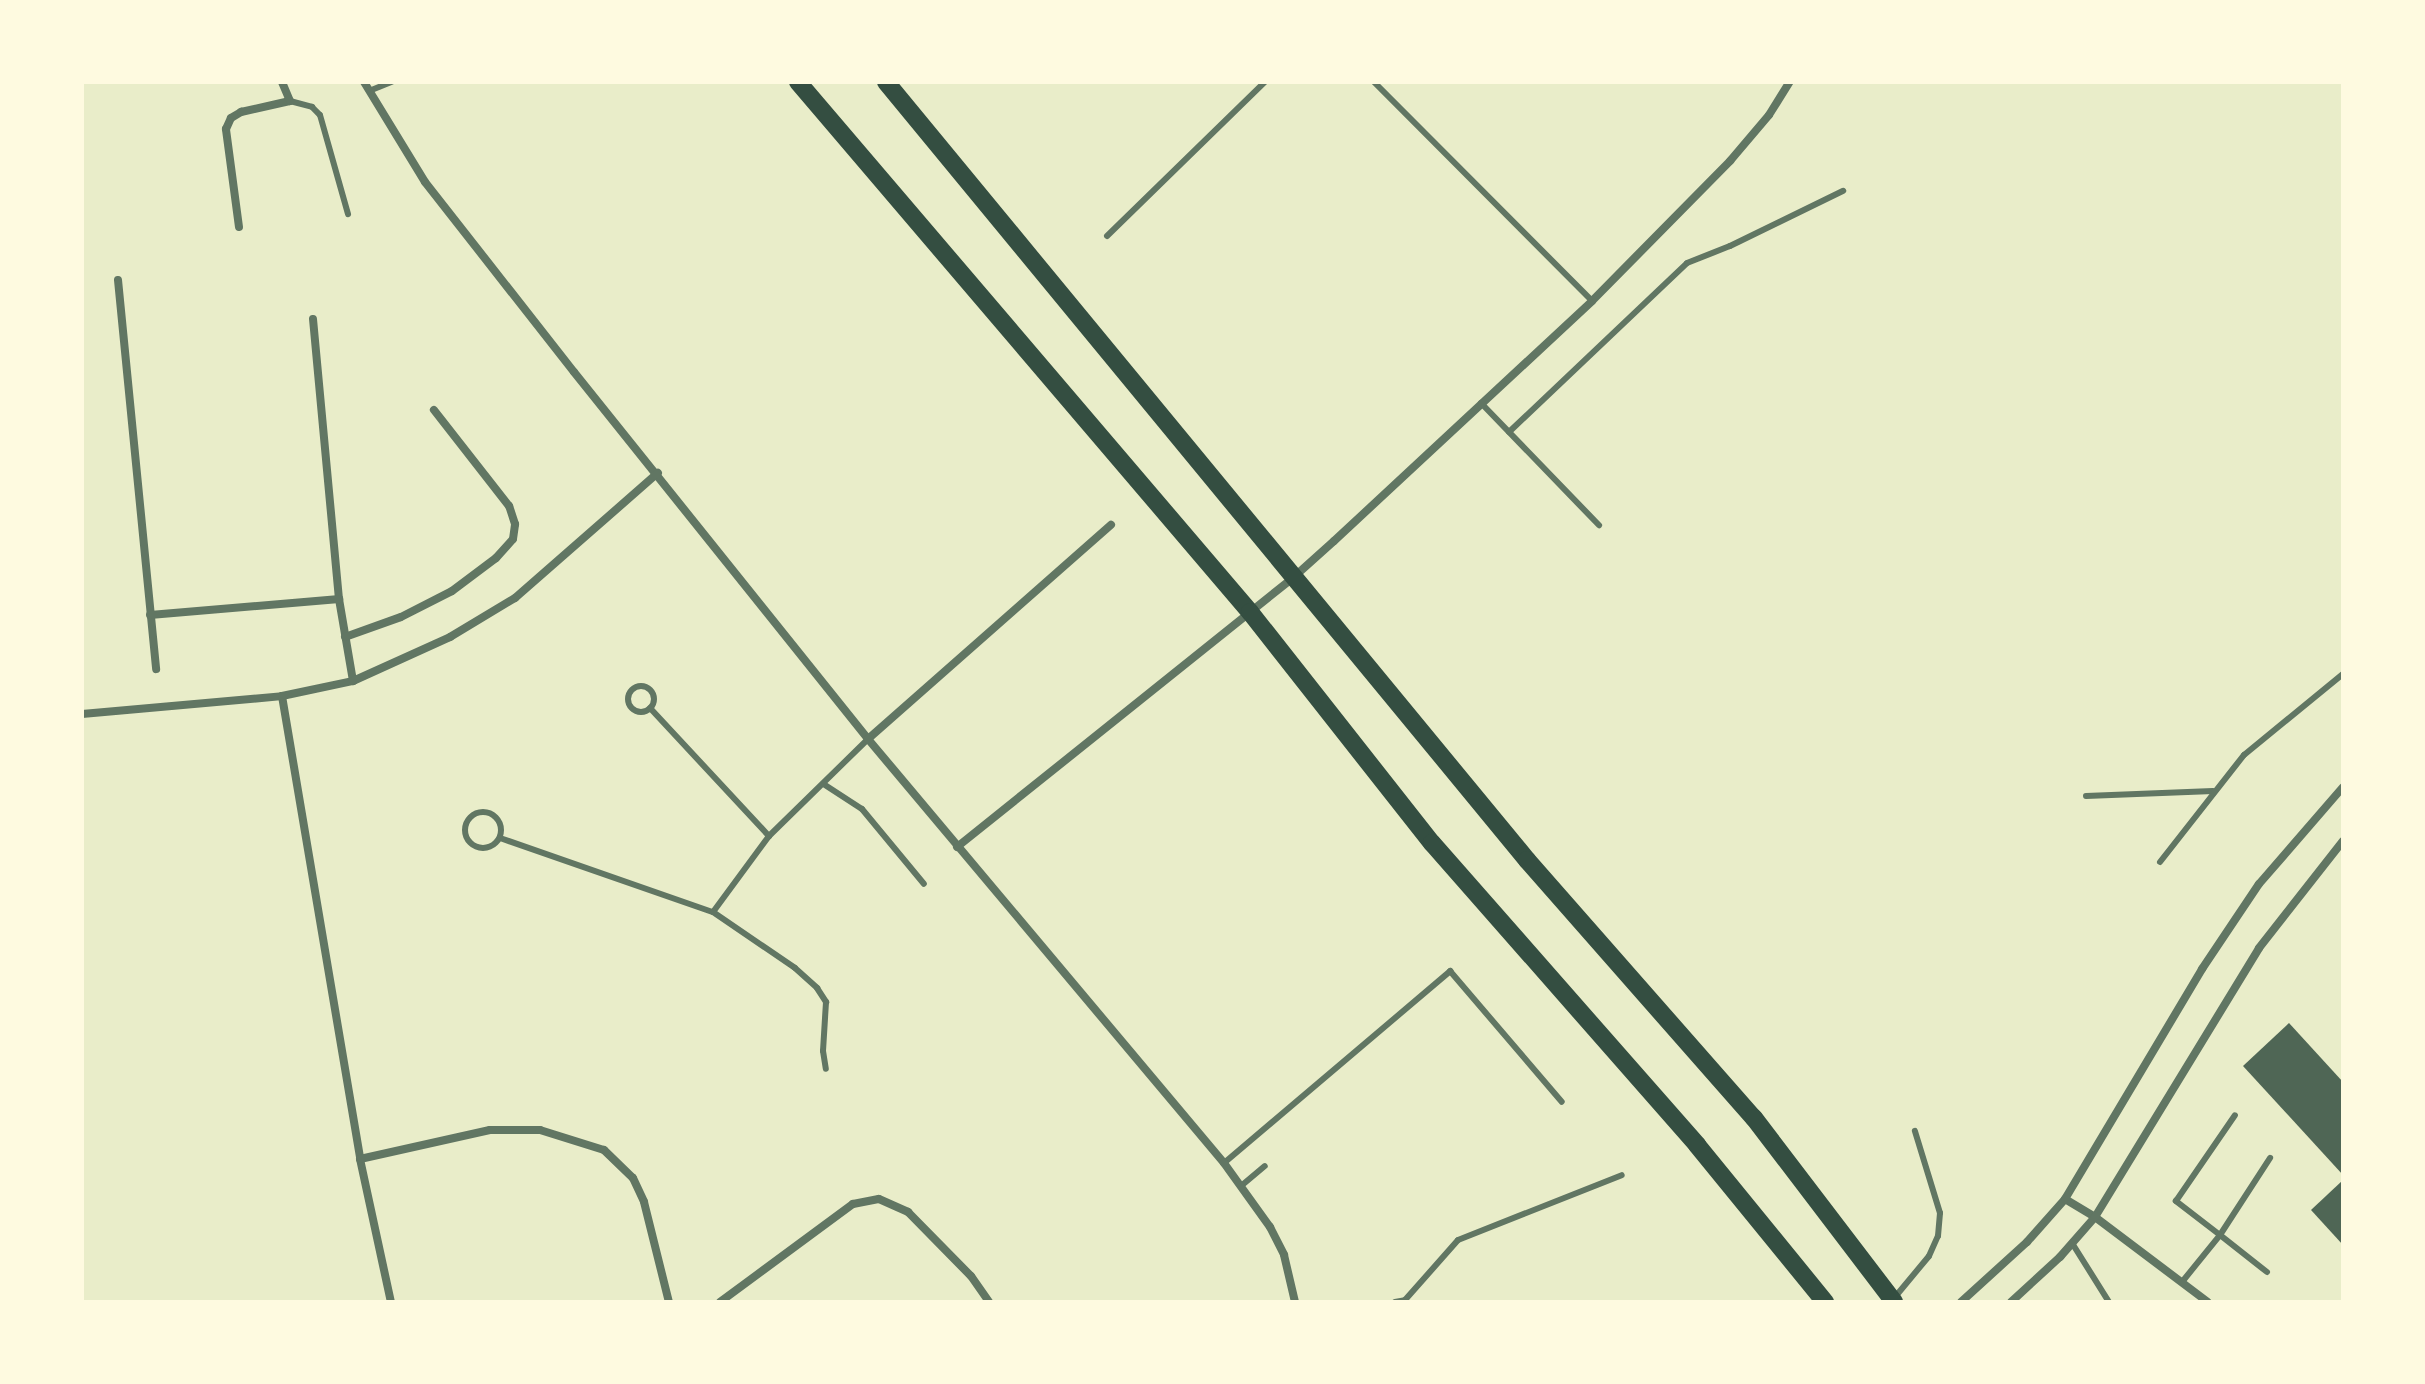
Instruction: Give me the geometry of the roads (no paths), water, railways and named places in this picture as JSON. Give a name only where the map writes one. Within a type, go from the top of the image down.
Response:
[{"type":"main road","points":[[798,82],[1250,612],[1432,843],[1697,1145],[1825,1302]]},
{"type":"main road","points":[[886,82],[1527,860],[1754,1118],[1894,1301]]},
{"type":"street","points":[[239,227],[226,129],[231,118],[241,112],[290,101],[282,82]]},
{"type":"street","points":[[364,82],[441,204],[868,739],[1224,1163],[1270,1227],[1284,1255],[1295,1302]]},
{"type":"street","points":[[957,847],[1295,576],[1592,301],[1730,161],[1769,115],[1790,82]]},
{"type":"street","points":[[118,280],[156,669]]},
{"type":"street","points":[[313,319],[339,599],[353,681]]},
{"type":"street","points":[[345,637],[401,617],[452,591],[496,558],[513,539],[515,524],[509,506],[434,410]]},
{"type":"street","points":[[82,714],[282,696],[353,681],[450,637],[515,598],[658,473]]},
{"type":"street","points":[[868,739],[1111,525]]},
{"type":"street","points":[[150,615],[339,599]]},
{"type":"street","points":[[282,696],[360,1159],[391,1302]]},
{"type":"street","points":[[1961,1302],[2027,1242],[2065,1199],[2202,969],[2259,884],[2343,787]]},
{"type":"street","points":[[2011,1302],[2095,1217],[2259,948],[2343,841]]},
{"type":"street","points":[[360,1159],[490,1130],[540,1130],[604,1150],[633,1178],[644,1202],[669,1302]]},
{"type":"street","points":[[720,1302],[853,1204],[879,1199],[908,1212],[971,1276],[989,1302]]},
{"type":"street","points":[[2065,1199],[2095,1217],[2208,1302]]},
{"type":"lane","points":[[369,91],[391,82]]},
{"type":"lane","points":[[1107,236],[1265,82]]},
{"type":"lane","points":[[1374,82],[1592,301]]},
{"type":"lane","points":[[290,101],[312,107],[320,115],[348,214]]},
{"type":"lane","points":[[1509,432],[1687,263],[1730,246],[1843,191]]},
{"type":"lane","points":[[1481,403],[1599,525]]},
{"type":"lane","points":[[2160,862],[2213,791],[2268,733],[2343,674]]},
{"type":"lane","points":[[643,687],[650,690],[654,701],[650,708],[640,712],[632,708],[629,698],[632,690],[643,687]]},
{"type":"lane","points":[[650,708],[769,836]]},
{"type":"lane","points":[[713,912],[769,836],[825,785],[868,739]]},
{"type":"lane","points":[[825,785],[862,809],[924,884]]},
{"type":"lane","points":[[2086,796],[2213,791]]},
{"type":"lane","points":[[477,814],[491,814],[500,824],[500,838],[490,847],[476,847],[466,837],[467,823],[477,814]]},
{"type":"lane","points":[[500,838],[713,912],[795,968],[817,988],[826,1002],[823,1051],[826,1069]]},
{"type":"lane","points":[[1224,1163],[1450,971],[1562,1102]]},
{"type":"lane","points":[[2235,1115],[2176,1201],[2267,1272]]},
{"type":"lane","points":[[1894,1301],[1929,1256],[1938,1236],[1940,1213],[1915,1131]]},
{"type":"lane","points":[[2182,1282],[2220,1235],[2270,1158]]},
{"type":"lane","points":[[1241,1186],[1265,1166]]},
{"type":"lane","points":[[1395,1302],[1405,1300],[1458,1240],[1622,1175]]},
{"type":"lane","points":[[2072,1243],[2109,1302]]}]
